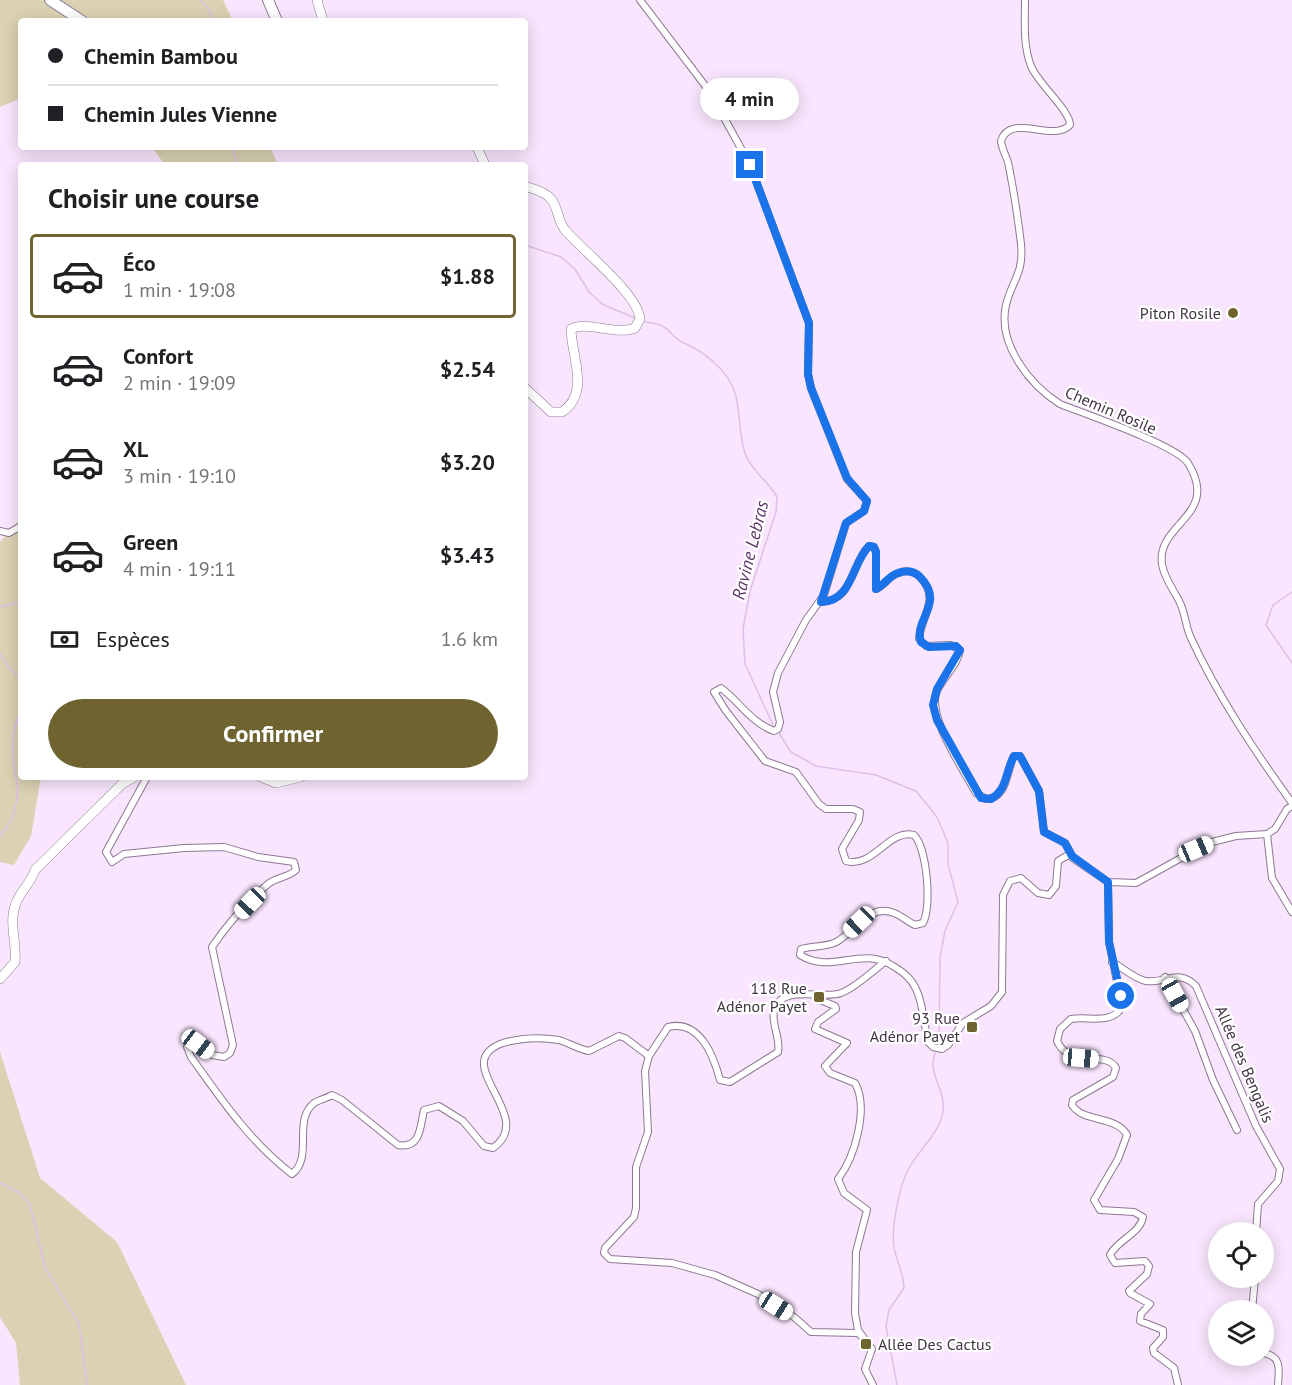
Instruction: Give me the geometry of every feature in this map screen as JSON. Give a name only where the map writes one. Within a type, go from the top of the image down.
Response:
[{"type":"main road","points":[[50,0],[77,18]]},
{"type":"main road","points":[[268,0],[276,18]]},
{"type":"main road","points":[[316,0],[322,18]]},
{"type":"main road","points":[[528,187],[549,196],[555,204],[563,228],[589,252],[631,299],[640,317],[635,328],[623,332],[577,326],[572,329],[578,379],[570,404],[562,412],[551,412],[528,391]]},
{"type":"main road","points":[[0,979],[15,962],[15,905],[20,894],[31,884],[35,870],[122,784],[129,780]]},
{"type":"main road","points":[[268,780],[276,783],[288,780]]},
{"type":"street","points":[[640,0],[710,92],[750,165],[809,323],[808,374],[811,388],[847,478],[867,501],[864,511],[846,523],[821,602],[806,620],[775,680],[774,698],[780,723],[776,731],[768,729],[740,709],[721,688],[714,692],[730,717],[765,761],[796,772],[819,804],[826,809],[853,808],[860,812],[859,820],[842,849],[846,861],[864,860],[905,834],[917,837],[927,878],[928,908],[923,923],[915,925],[894,913],[881,912],[863,918],[837,941],[824,946],[805,947],[799,952],[802,957],[826,963],[874,956],[886,961],[906,975],[916,989],[929,1043],[936,1049],[945,1048],[963,1023],[991,1006],[1002,992],[1003,895],[1007,885],[1014,879],[1021,878],[1038,893],[1049,895],[1056,886],[1058,861],[1065,856],[1072,856]]},
{"type":"street","name":"Chemin Rosile","points":[[1025,0],[1025,37],[1031,66],[1042,86],[1068,117],[1070,125],[1062,131],[1023,128],[1003,136],[1002,146],[1010,168],[1021,261],[1017,280],[1006,305],[1008,335],[1026,372],[1046,395],[1060,404],[1166,448],[1187,462],[1195,477],[1197,497],[1190,516],[1168,539],[1162,551],[1161,563],[1181,606],[1190,635],[1223,699],[1292,805]]},
{"type":"street","points":[[0,531],[9,533],[18,528]]},
{"type":"street","points":[[821,602],[836,599],[844,592],[869,546],[874,547],[876,552],[876,589],[891,576],[902,572],[911,572],[920,576],[929,590],[931,600],[919,635],[921,642],[929,647],[956,646],[960,650],[937,689],[933,705],[937,720],[976,793],[986,800],[995,797],[1007,779],[1014,756],[1020,756],[1039,791],[1044,832],[1065,843],[1072,856],[1108,882],[1136,883],[1208,843],[1236,836],[1267,834],[1275,829],[1292,805]]},
{"type":"street","points":[[145,780],[106,852],[112,862],[124,854],[224,847],[258,857],[294,862],[296,870],[291,875],[269,882],[223,931],[212,948],[233,1045],[230,1053],[224,1057],[212,1055],[191,1042],[187,1047],[190,1057],[243,1129],[274,1160],[292,1174],[299,1168],[302,1159],[304,1117],[314,1103],[332,1095],[342,1100],[398,1145],[414,1144],[418,1137],[424,1110],[439,1106],[464,1121],[484,1146],[493,1148],[501,1143],[505,1130],[505,1112],[498,1094],[486,1080],[483,1068],[484,1057],[492,1047],[532,1038],[560,1041],[589,1050],[619,1036],[649,1056]]},
{"type":"street","points":[[1267,834],[1272,878],[1292,912]]},
{"type":"street","points":[[1108,882],[1106,896],[1112,962],[1122,1002],[1119,1012],[1107,1018],[1071,1019],[1060,1029],[1057,1041],[1066,1053],[1112,1062],[1116,1068],[1113,1077],[1079,1095],[1073,1100],[1072,1105],[1081,1112],[1120,1125],[1127,1135],[1118,1159],[1094,1200],[1100,1210],[1134,1212],[1143,1217],[1140,1226],[1114,1248],[1110,1255],[1115,1263],[1139,1260],[1145,1261],[1149,1266],[1147,1274],[1130,1293],[1150,1304],[1140,1314],[1140,1321],[1163,1330],[1163,1337],[1153,1347],[1154,1353],[1174,1368],[1178,1385]]},
{"type":"street","points":[[868,1343],[858,1333],[811,1332],[794,1317],[758,1294],[715,1275],[672,1263],[606,1257],[605,1248],[634,1217],[636,1167],[648,1132],[644,1083],[649,1056],[669,1027],[691,1030],[710,1048],[720,1080],[730,1082],[778,1052],[774,1012],[778,1002],[787,996],[831,995],[844,992],[886,961]]},
{"type":"street","name":"Allée des Bengalis","points":[[1112,962],[1142,981],[1165,977],[1187,979],[1196,986],[1256,1126],[1266,1146],[1277,1159],[1280,1174],[1275,1186],[1258,1204],[1257,1222]]},
{"type":"street","points":[[1165,977],[1195,1031],[1212,1080],[1237,1130]]},
{"type":"street","points":[[817,994],[820,1000],[835,1006],[836,1009],[818,1022],[815,1029],[847,1043],[825,1066],[830,1073],[855,1083],[859,1090],[860,1114],[854,1153],[838,1179],[844,1193],[858,1201],[867,1210],[856,1252],[855,1313],[858,1330],[872,1352],[865,1369],[873,1385]]},
{"type":"street","points":[[1274,1356],[1279,1362],[1278,1385]]},
{"type":"shaded area","points":[[0,0],[223,0],[232,18],[18,18],[18,99],[0,107]]},
{"type":"shaded area","points":[[154,150],[271,150],[277,162],[163,162]]},
{"type":"shaded area","points":[[18,521],[18,780],[40,780],[31,836],[14,865],[0,862],[0,542]]},
{"type":"shaded area","points":[[0,1052],[40,1178],[117,1242],[186,1385],[20,1385],[16,1343],[0,1317]]},
{"type":"waterway","points":[[200,0],[210,11],[211,18]]},
{"type":"waterway","points":[[233,150],[237,162]]},
{"type":"waterway","name":"Ravine Lebras","points":[[528,246],[561,257],[575,269],[589,292],[602,304],[637,319]]},
{"type":"waterway","name":"Ravine Lebras","points":[[645,322],[661,325],[678,340],[707,357],[727,377],[737,401],[746,456],[777,497],[776,512],[750,591],[743,629],[745,664],[774,727]]},
{"type":"waterway","points":[[1292,592],[1273,605],[1266,625],[1292,663]]},
{"type":"waterway","points":[[0,607],[18,603]]},
{"type":"waterway","points":[[0,654],[10,669],[18,676]]},
{"type":"waterway","points":[[0,836],[12,819],[17,801],[13,742],[18,718]]},
{"type":"waterway","name":"Ravine Lebras","points":[[779,733],[791,752],[816,766],[876,775],[916,791],[937,817],[948,843],[948,864],[958,902],[945,931],[940,957],[939,1046]]},
{"type":"waterway","name":"Ravine Lebras","points":[[897,1385],[886,1326],[889,1310],[904,1288],[894,1247],[895,1219],[908,1170],[938,1127],[943,1111],[942,1096],[933,1068],[935,1053]]},
{"type":"waterway","points":[[0,1183],[18,1192],[30,1204],[45,1268],[79,1324],[87,1385]]},
{"type":"place","name":"Piton Rosile","points":[[1233,313]]},
{"type":"place","name":"118 Rue Adénor Payet","points":[[819,997]]},
{"type":"place","name":"93 Rue Adénor Payet","points":[[972,1027]]},
{"type":"place","name":"Allée Des Cactus","points":[[866,1344]]},
{"type":"route","points":[[750,165],[809,323],[808,374],[811,388],[832,435],[836,453],[847,478],[867,501],[867,508],[846,523],[821,602],[836,599],[844,592],[857,564],[869,546],[876,549],[876,589],[891,576],[902,572],[911,572],[920,576],[929,590],[931,600],[919,639],[929,647],[951,645],[960,650],[934,697],[933,705],[937,720],[976,793],[981,798],[991,799],[998,794],[1007,779],[1011,761],[1017,754],[1020,756],[1042,798],[1044,832],[1047,836],[1065,843],[1072,856],[1108,882],[1106,896],[1109,942],[1114,973],[1121,996]]}]
